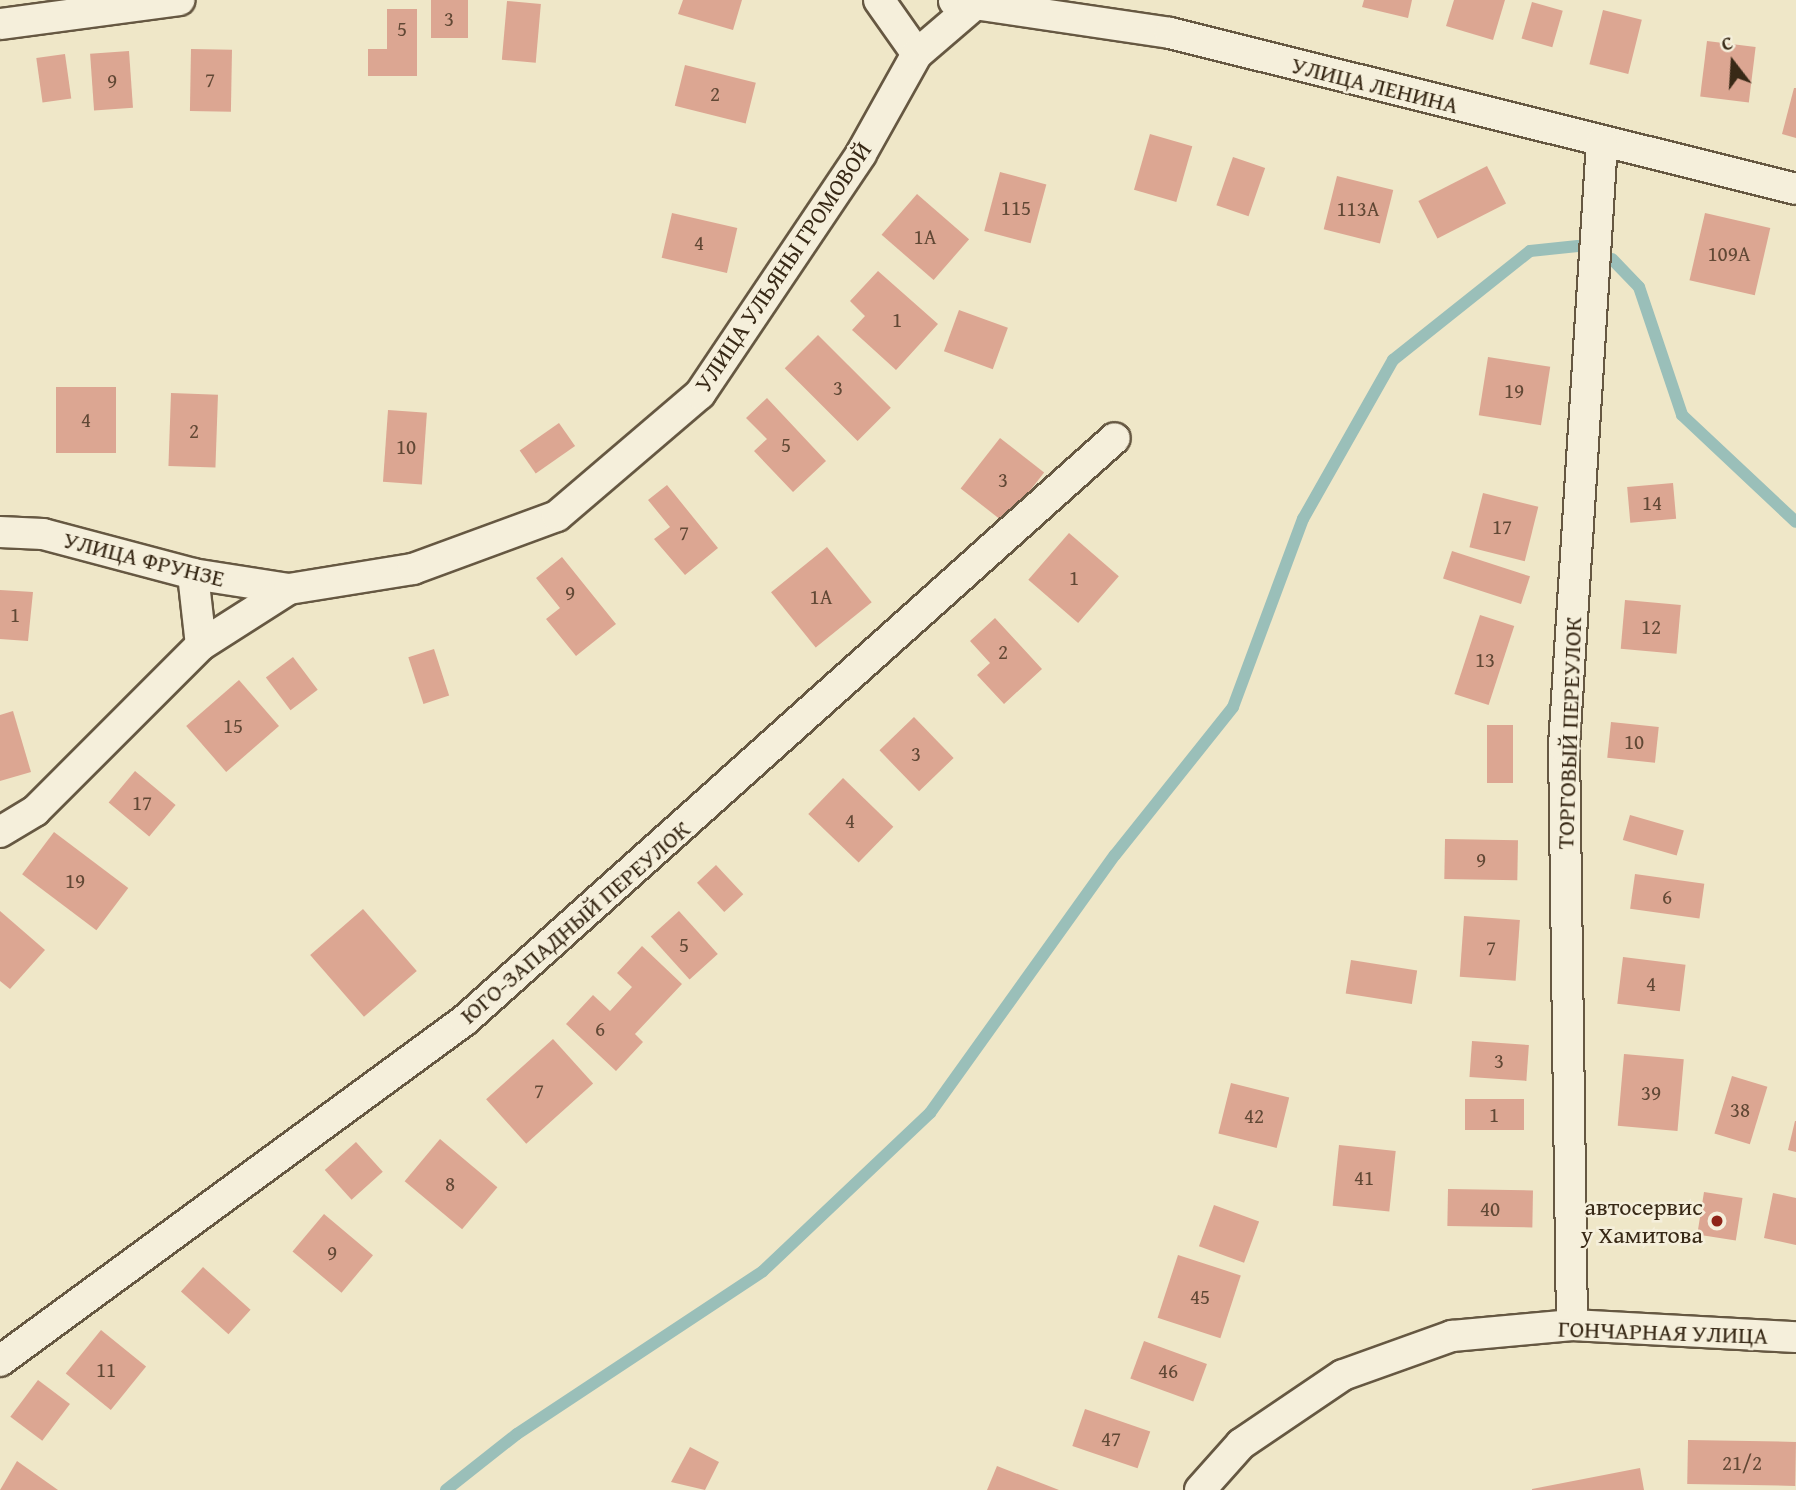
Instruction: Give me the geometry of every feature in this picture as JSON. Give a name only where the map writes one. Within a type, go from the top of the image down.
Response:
[{"type":"street","points":[[0,24],[179,0]]},
{"type":"street","points":[[878,0],[917,54]]},
{"type":"street","name":"УЛИЦА УЛЬЯНЫ ГРОМОВОЙ","points":[[0,832],[35,811],[201,645],[289,589],[413,569],[557,516],[700,394],[861,153],[917,54],[962,3]]},
{"type":"street","name":"УЛИЦА ЛЕНИНА","points":[[962,3],[1170,33],[1796,189]]},
{"type":"street","name":"ТОРГОВЫЙ ПЕРЕУЛОК","points":[[1572,1325],[1564,746],[1602,142]]},
{"type":"street","name":"ЮГО-ЗАПАДНЫЙ ПЕРЕУЛОК","points":[[0,1361],[465,1020],[1115,438]]},
{"type":"street","name":"УЛИЦА ФРУНЗЕ","points":[[0,532],[43,534],[193,574],[289,589]]},
{"type":"street","points":[[193,574],[201,645]]},
{"type":"street","name":"ГОНЧАРНАЯ УЛИЦА","points":[[1200,1490],[1241,1444],[1343,1375],[1452,1336],[1572,1325],[1796,1337]]},
{"type":"building","points":[[431,0],[468,0],[468,38],[431,38]]},
{"type":"building","points":[[683,0],[742,0],[733,30],[678,14]]},
{"type":"building","points":[[1364,0],[1412,0],[1408,18],[1362,7]]},
{"type":"building","points":[[1454,0],[1505,0],[1493,40],[1446,26]]},
{"type":"building","points":[[507,1],[541,4],[536,63],[502,60]]},
{"type":"building","points":[[1532,2],[1563,11],[1552,47],[1522,39]]},
{"type":"building","points":[[387,9],[417,9],[417,76],[368,76],[368,49],[387,49]]},
{"type":"building","points":[[1603,10],[1642,20],[1628,74],[1589,64]]},
{"type":"building","points":[[1707,41],[1756,47],[1749,103],[1700,97]]},
{"type":"building","points":[[191,49],[232,50],[231,112],[190,111]]},
{"type":"building","points":[[129,51],[133,108],[94,111],[90,54]]},
{"type":"building","points":[[65,54],[71,99],[43,103],[36,58]]},
{"type":"building","points":[[685,65],[756,83],[746,123],[675,106]]},
{"type":"building","points":[[1796,88],[1796,138],[1782,134]]},
{"type":"building","points":[[1150,134],[1192,146],[1176,202],[1134,190]]},
{"type":"building","points":[[1233,157],[1265,168],[1249,216],[1216,205]]},
{"type":"building","points":[[1487,166],[1506,203],[1437,238],[1418,201]]},
{"type":"building","points":[[1000,172],[1046,184],[1031,243],[984,231]]},
{"type":"building","points":[[1337,176],[1393,190],[1380,243],[1324,229]]},
{"type":"building","points":[[917,194],[969,239],[934,280],[882,235]]},
{"type":"building","points":[[672,213],[737,228],[727,273],[662,258]]},
{"type":"building","points":[[1705,213],[1770,228],[1755,295],[1689,280]]},
{"type":"building","points":[[878,271],[938,324],[896,370],[852,330],[865,316],[850,301]]},
{"type":"building","points":[[959,310],[1008,328],[993,369],[944,351]]},
{"type":"building","points":[[818,335],[891,408],[858,441],[785,368]]},
{"type":"building","points":[[1488,357],[1550,367],[1541,425],[1479,415]]},
{"type":"building","points":[[56,387],[116,387],[116,453],[56,453]]},
{"type":"building","points":[[171,393],[218,395],[215,468],[168,466]]},
{"type":"building","points":[[767,398],[826,461],[793,492],[754,451],[767,439],[746,418]]},
{"type":"building","points":[[388,410],[427,413],[422,485],[383,482]]},
{"type":"building","points":[[559,423],[575,446],[536,473],[520,451]]},
{"type":"building","points":[[1000,438],[1044,472],[1005,523],[961,488]]},
{"type":"building","points":[[1673,483],[1676,519],[1630,523],[1627,487]]},
{"type":"building","points":[[667,485],[718,548],[685,575],[654,539],[670,527],[648,500]]},
{"type":"building","points":[[1483,493],[1538,507],[1525,561],[1469,547]]},
{"type":"building","points":[[1069,533],[1119,576],[1078,623],[1028,580]]},
{"type":"building","points":[[827,547],[872,602],[816,647],[771,592]]},
{"type":"building","points":[[1452,551],[1530,576],[1521,604],[1443,579]]},
{"type":"building","points":[[562,557],[616,624],[576,656],[546,619],[560,608],[536,578]]},
{"type":"building","points":[[0,590],[33,592],[28,641],[0,639]]},
{"type":"building","points":[[1625,600],[1681,605],[1677,654],[1621,649]]},
{"type":"building","points":[[1480,615],[1514,626],[1489,705],[1454,694]]},
{"type":"building","points":[[995,618],[1042,669],[1004,704],[977,675],[990,663],[970,641]]},
{"type":"building","points":[[434,649],[449,696],[423,704],[408,657]]},
{"type":"building","points":[[293,657],[318,690],[291,710],[266,677]]},
{"type":"building","points":[[239,680],[279,726],[226,772],[186,726]]},
{"type":"building","points":[[13,711],[31,772],[0,781],[0,715]]},
{"type":"building","points":[[914,717],[954,758],[919,791],[879,750]]},
{"type":"building","points":[[1611,722],[1659,727],[1655,763],[1607,758]]},
{"type":"building","points":[[1487,725],[1513,725],[1513,783],[1487,783]]},
{"type":"building","points":[[135,771],[176,805],[149,836],[109,802]]},
{"type":"building","points":[[843,778],[893,827],[859,863],[808,814]]},
{"type":"building","points":[[1630,815],[1684,830],[1677,855],[1623,840]]},
{"type":"building","points":[[54,832],[128,888],[96,930],[22,874]]},
{"type":"building","points":[[1445,839],[1518,840],[1517,880],[1444,879]]},
{"type":"building","points":[[716,865],[743,894],[724,912],[697,883]]},
{"type":"building","points":[[1635,874],[1704,884],[1699,918],[1630,909]]},
{"type":"building","points":[[363,909],[417,971],[364,1017],[310,955]]},
{"type":"building","points":[[0,911],[45,950],[10,989],[0,981]]},
{"type":"building","points":[[679,911],[718,954],[690,980],[651,936]]},
{"type":"building","points":[[1464,916],[1520,920],[1516,981],[1460,977]]},
{"type":"building","points":[[642,946],[682,984],[635,1034],[643,1042],[616,1071],[566,1024],[593,995],[610,1011],[632,987],[617,973]]},
{"type":"building","points":[[1623,957],[1686,965],[1680,1011],[1617,1004]]},
{"type":"building","points":[[1351,960],[1417,970],[1412,1004],[1346,994]]},
{"type":"building","points":[[553,1039],[593,1084],[526,1144],[486,1099]]},
{"type":"building","points":[[1472,1041],[1529,1045],[1526,1081],[1469,1077]]},
{"type":"building","points":[[1624,1054],[1684,1059],[1677,1131],[1618,1126]]},
{"type":"building","points":[[1732,1076],[1767,1087],[1750,1144],[1714,1133]]},
{"type":"building","points":[[1231,1083],[1289,1098],[1277,1148],[1218,1133]]},
{"type":"building","points":[[1465,1099],[1524,1099],[1524,1130],[1465,1130]]},
{"type":"building","points":[[1796,1121],[1796,1152],[1788,1150]]},
{"type":"building","points":[[440,1139],[497,1187],[462,1229],[405,1181]]},
{"type":"building","points":[[356,1142],[383,1172],[352,1200],[325,1170]]},
{"type":"building","points":[[1339,1145],[1396,1151],[1389,1212],[1333,1206]]},
{"type":"building","points":[[1448,1189],[1533,1190],[1532,1227],[1447,1226]]},
{"type":"building","points":[[1704,1192],[1743,1198],[1736,1241],[1697,1234]]},
{"type":"building","points":[[1773,1193],[1796,1198],[1796,1245],[1764,1238]]},
{"type":"building","points":[[1214,1205],[1259,1221],[1244,1263],[1199,1246]]},
{"type":"building","points":[[324,1214],[373,1255],[342,1293],[293,1252]]},
{"type":"building","points":[[1178,1255],[1241,1275],[1220,1338],[1158,1318]]},
{"type":"building","points":[[203,1267],[251,1310],[228,1334],[181,1292]]},
{"type":"building","points":[[101,1330],[146,1367],[111,1410],[66,1374]]},
{"type":"building","points":[[1144,1341],[1207,1364],[1193,1402],[1130,1379]]},
{"type":"building","points":[[38,1380],[70,1404],[42,1441],[10,1417]]},
{"type":"building","points":[[1085,1409],[1150,1431],[1138,1468],[1072,1446]]},
{"type":"building","points":[[1688,1440],[1796,1442],[1795,1486],[1687,1484]]},
{"type":"building","points":[[690,1447],[719,1462],[705,1490],[671,1482]]},
{"type":"building","points":[[17,1461],[58,1490],[0,1490]]},
{"type":"building","points":[[997,1466],[1059,1490],[987,1490]]},
{"type":"building","points":[[1640,1468],[1644,1490],[1532,1490],[1532,1489]]},
{"type":"waterway","points":[[446,1490],[517,1434],[763,1271],[930,1113],[1115,855],[1233,707],[1303,519],[1393,360],[1530,251],[1578,246]]},
{"type":"waterway","points":[[1612,259],[1639,287],[1682,415],[1796,522]]},
{"type":"place","name":"автосервис у Хамитова","points":[[1717,1221]]}]
